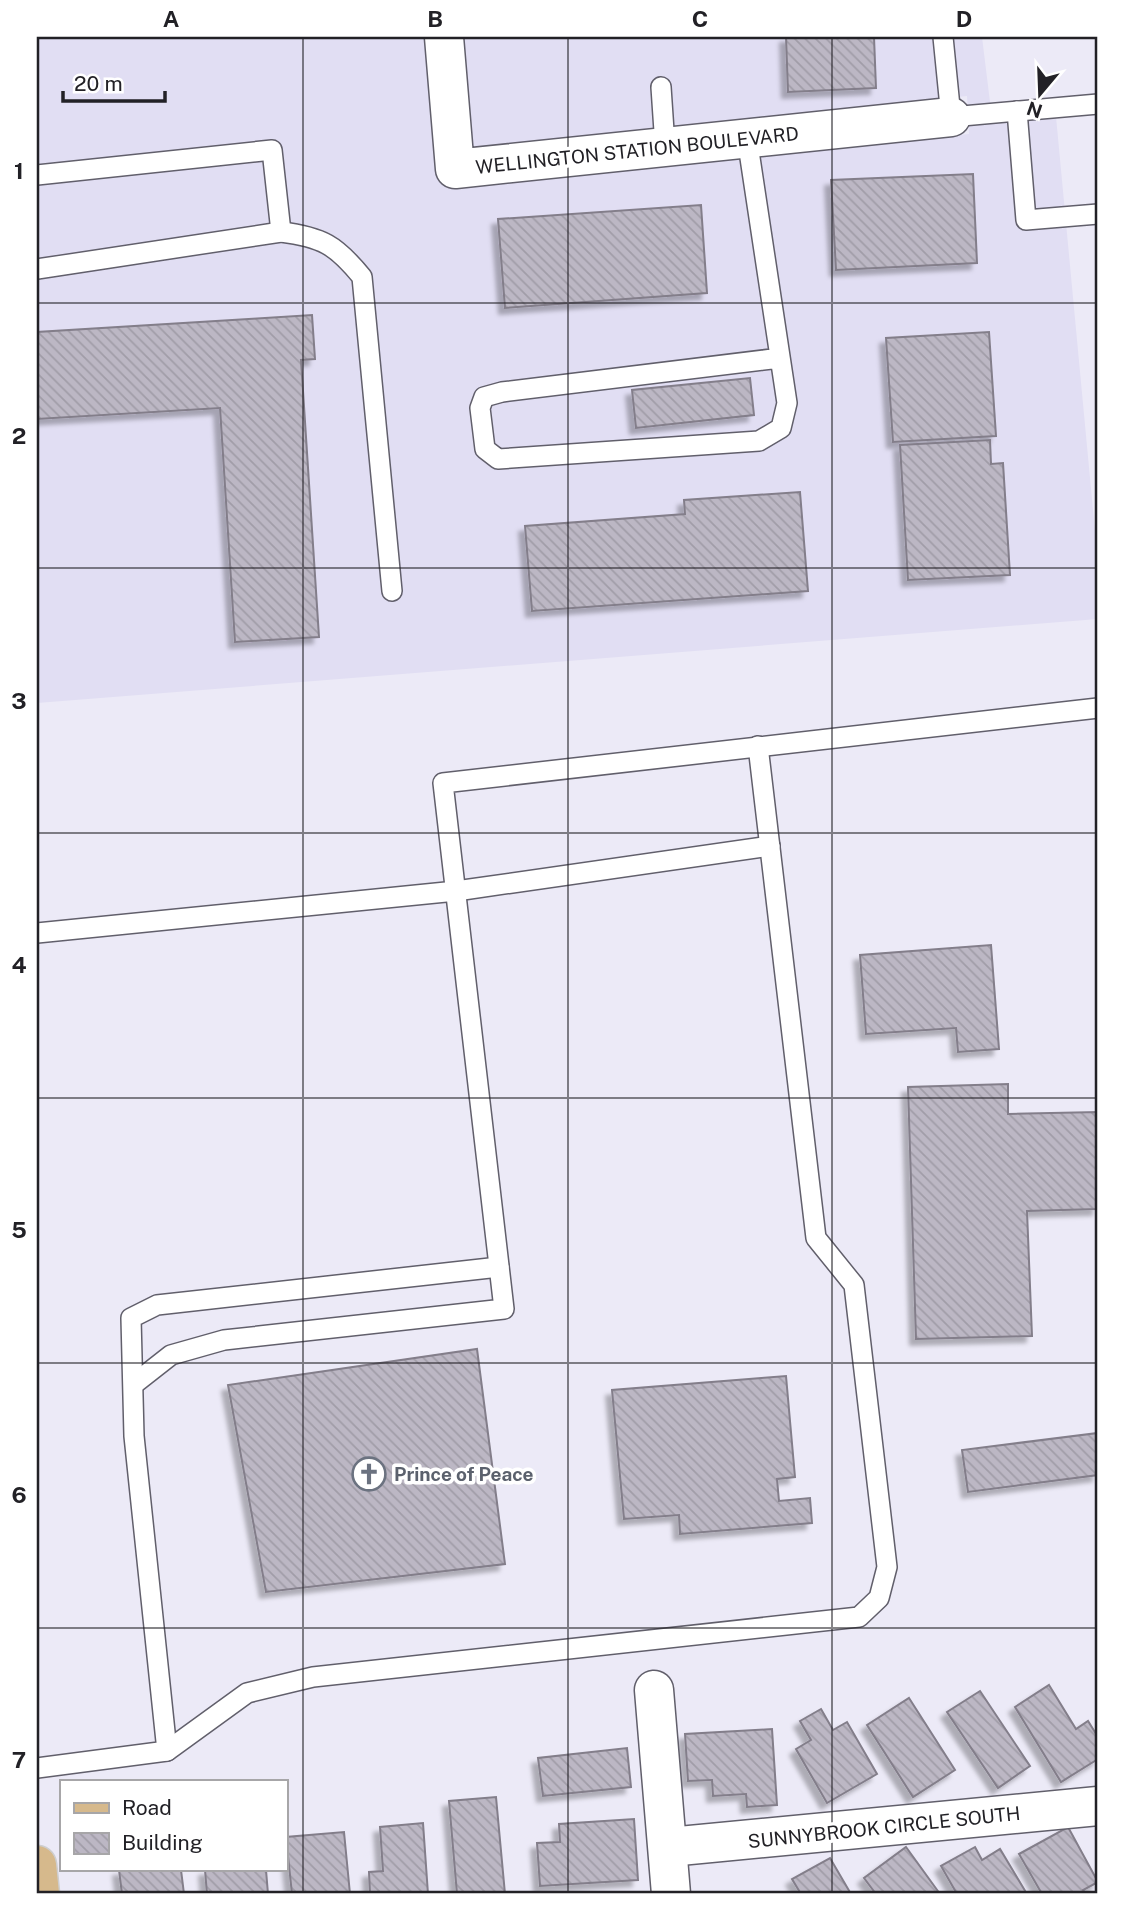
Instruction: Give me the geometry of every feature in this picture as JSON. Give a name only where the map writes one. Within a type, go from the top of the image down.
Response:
[{"type":"main road","points":[[37,1866],[40,1894]]},
{"type":"street","name":"WELLINGTON STATION BOULEVARD","points":[[444,37],[455,169],[951,117]]},
{"type":"street","points":[[654,1690],[671,1894]]},
{"type":"street","name":"SUNNYBROOK CIRCLE SOUTH","points":[[669,1847],[1098,1806]]},
{"type":"lane","points":[[943,37],[951,117],[1098,104]]},
{"type":"lane","points":[[661,87],[665,146]]},
{"type":"lane","points":[[1017,111],[1026,220],[1098,214]]},
{"type":"lane","points":[[747,138],[787,403],[781,428],[759,441],[498,459],[485,449],[480,408],[484,397],[502,392],[780,358]]},
{"type":"lane","points":[[37,176],[272,150],[281,232]]},
{"type":"lane","points":[[37,269],[281,232],[309,236],[343,253],[362,277],[392,591]]},
{"type":"lane","points":[[134,1384],[171,1355],[224,1340],[503,1309],[443,783],[1098,708]]},
{"type":"lane","points":[[37,1768],[167,1751],[247,1693],[313,1677],[859,1617],[879,1598],[887,1567],[854,1285],[816,1238],[758,747]]},
{"type":"lane","points":[[37,933],[456,891],[770,846]]},
{"type":"lane","points":[[167,1751],[134,1436],[131,1318],[157,1305],[499,1266]]},
{"type":"shaded area","points":[[37,37],[427,37],[455,188],[969,134],[967,96],[471,148],[462,37],[982,37],[990,102],[995,108],[1055,106],[1098,563],[1098,619],[37,703]]},
{"type":"building","points":[[786,37],[874,37],[876,88],[788,92]]},
{"type":"building","points":[[973,174],[977,263],[836,270],[831,180]]},
{"type":"building","points":[[701,205],[707,293],[505,308],[498,219]]},
{"type":"building","points":[[312,315],[315,359],[301,360],[319,637],[235,642],[220,408],[37,419],[37,332]]},
{"type":"building","points":[[989,332],[996,436],[893,442],[886,338]]},
{"type":"building","points":[[750,378],[754,415],[636,428],[632,390]]},
{"type":"building","points":[[990,440],[991,464],[1003,463],[1010,575],[908,580],[900,445]]},
{"type":"building","points":[[800,492],[808,591],[532,611],[525,526],[685,514],[684,500]]},
{"type":"building","points":[[991,945],[999,1049],[958,1052],[956,1028],[866,1034],[860,955]]},
{"type":"building","points":[[1008,1084],[1008,1114],[1098,1112],[1098,1209],[1027,1211],[1032,1336],[916,1339],[908,1087]]},
{"type":"building","name":"Prince of Peace","points":[[477,1349],[505,1564],[266,1592],[228,1385]]},
{"type":"building","points":[[786,1376],[795,1477],[777,1479],[779,1501],[810,1498],[812,1523],[680,1534],[679,1515],[624,1519],[612,1390]]},
{"type":"building","points":[[1098,1433],[1098,1475],[968,1492],[962,1450]]},
{"type":"building","points":[[1049,1685],[1076,1729],[1088,1721],[1098,1737],[1098,1759],[1061,1782],[1015,1707]]},
{"type":"building","points":[[980,1691],[1030,1766],[998,1788],[947,1712]]},
{"type":"building","points":[[909,1698],[955,1770],[913,1797],[867,1725]]},
{"type":"building","points":[[821,1709],[833,1730],[847,1722],[877,1774],[827,1803],[796,1749],[811,1740],[800,1721]]},
{"type":"building","points":[[772,1729],[777,1805],[747,1807],[746,1794],[713,1796],[712,1780],[688,1781],[685,1734]]},
{"type":"building","points":[[627,1748],[631,1787],[543,1796],[538,1758]]},
{"type":"building","points":[[496,1797],[505,1894],[457,1894],[449,1801]]},
{"type":"building","points":[[634,1819],[638,1880],[540,1886],[537,1843],[560,1842],[559,1824]]},
{"type":"building","points":[[423,1823],[428,1894],[370,1894],[369,1872],[383,1871],[380,1827]]},
{"type":"building","points":[[1068,1827],[1098,1882],[1083,1890],[1086,1894],[1042,1894],[1019,1854]]},
{"type":"building","points":[[344,1832],[350,1894],[292,1894],[287,1837]]},
{"type":"building","points":[[906,1847],[940,1894],[876,1894],[864,1878]]},
{"type":"building","points":[[975,1847],[982,1860],[1000,1849],[1027,1894],[957,1894],[941,1866]]},
{"type":"building","points":[[830,1858],[851,1894],[801,1894],[792,1879]]},
{"type":"building","points":[[119,1871],[181,1871],[184,1894],[122,1894]]},
{"type":"building","points":[[205,1871],[266,1871],[268,1894],[207,1894]]},
{"type":"place","name":"Prince of Peace","points":[[369,1474]]}]
